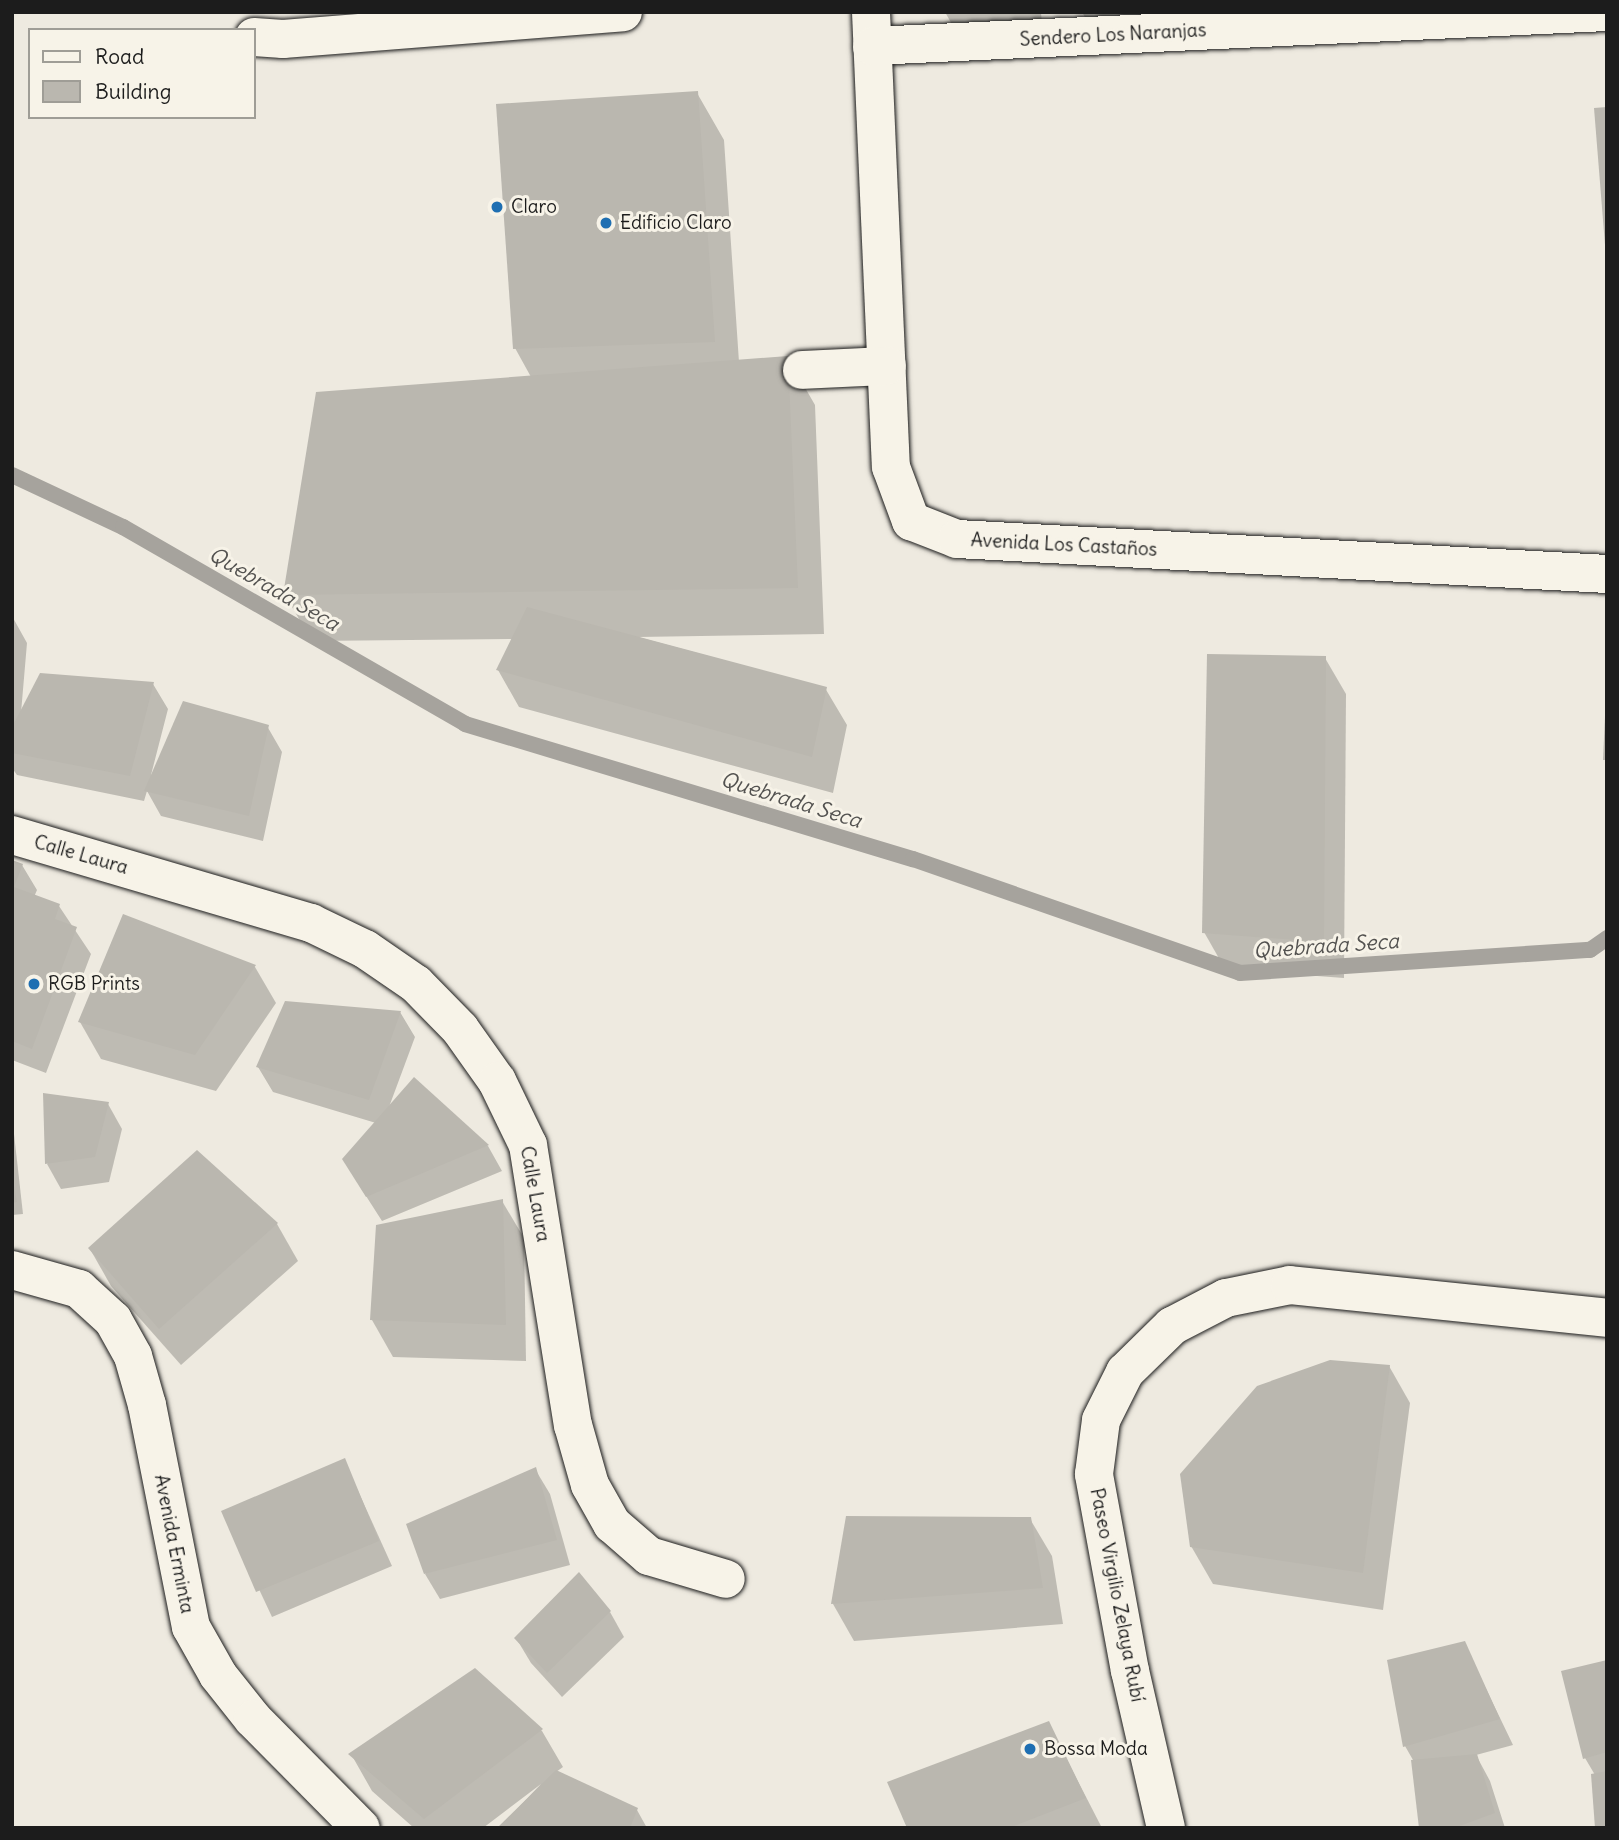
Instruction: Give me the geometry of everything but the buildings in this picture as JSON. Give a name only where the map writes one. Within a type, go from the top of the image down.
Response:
[{"type":"street","points":[[240,12],[247,28]]},
{"type":"street","points":[[256,36],[290,25],[623,12]]},
{"type":"street","name":"Sendero Los Naranjas","points":[[872,29],[1607,12]]},
{"type":"street","name":"Avenida Los Castaños","points":[[872,29],[891,467],[911,522],[957,539],[1607,574]]},
{"type":"street","points":[[802,370],[887,366]]},
{"type":"street","name":"Calle Laura","points":[[12,835],[311,923],[365,949],[416,984],[460,1029],[497,1080],[528,1145],[573,1425],[590,1485],[612,1524],[649,1556],[726,1579]]},
{"type":"street","name":"Avenida Erminta","points":[[12,1270],[79,1289],[114,1320],[133,1356],[147,1405],[191,1627],[218,1675],[253,1718],[361,1828]]},
{"type":"street","name":"Paseo Virgilio Zelaya Rubí","points":[[1166,1828],[1130,1671],[1094,1474],[1101,1420],[1125,1372],[1172,1326],[1226,1298],[1290,1285],[1607,1318]]},
{"type":"waterway","name":"Quebrada Seca","points":[[12,475],[123,527],[465,724],[913,859],[1240,973],[1590,950],[1607,938]]},
{"type":"place","name":"Claro","points":[[497,207]]},
{"type":"place","name":"Edificio Claro","points":[[606,223]]},
{"type":"place","name":"RGB Prints","points":[[34,984]]},
{"type":"place","name":"Bossa Moda","points":[[1030,1749]]}]
